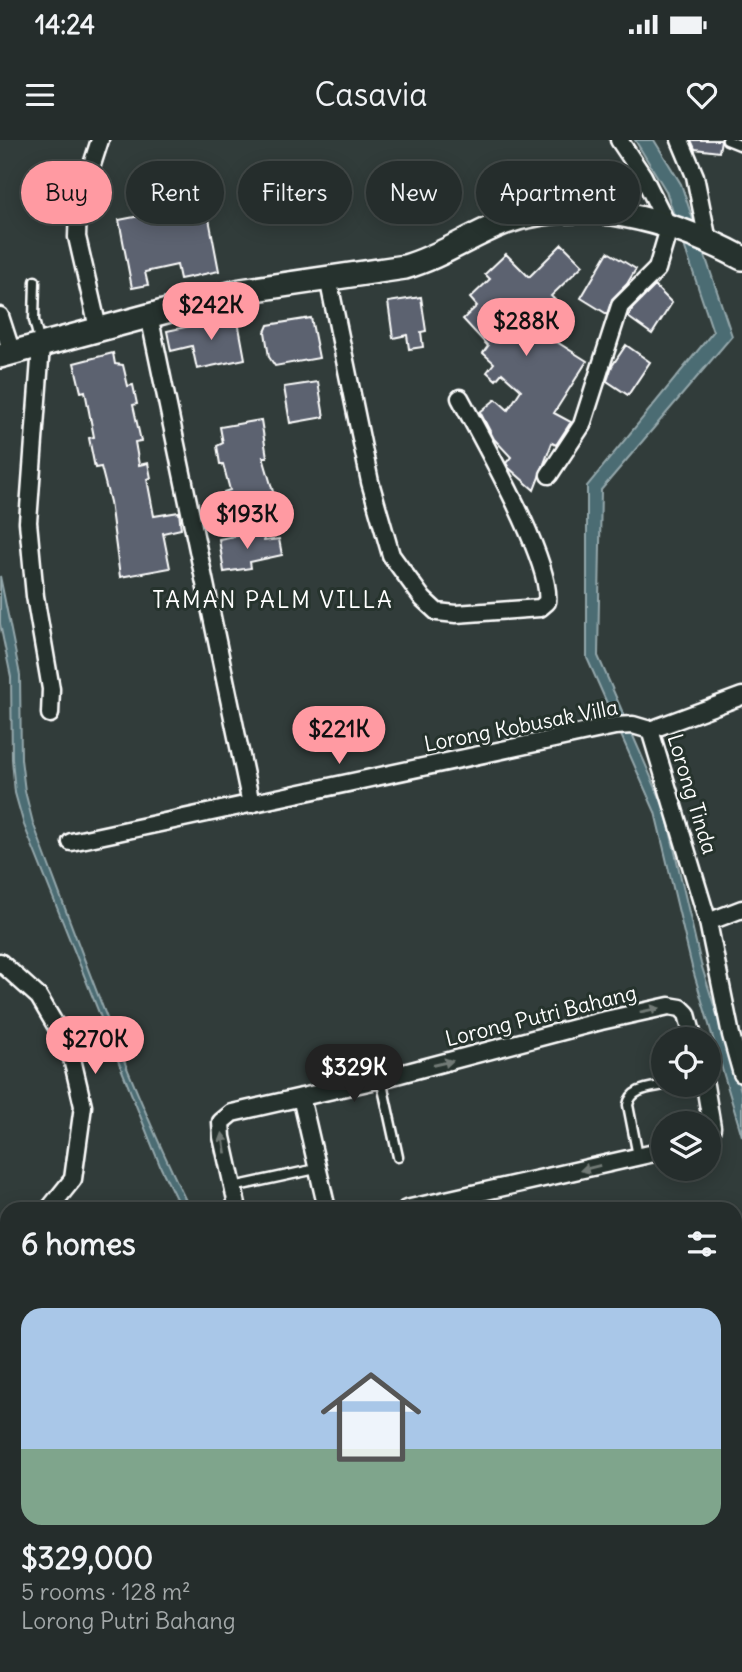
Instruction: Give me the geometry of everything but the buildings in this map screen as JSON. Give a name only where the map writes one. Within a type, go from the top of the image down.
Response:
[{"type":"main road","points":[[5,354],[241,291],[387,270],[422,262],[506,223],[546,213],[602,212],[670,225],[742,258]]},
{"type":"street","points":[[98,328],[76,222],[100,140]]},
{"type":"street","points":[[549,475],[582,425],[620,306],[657,269],[670,225],[619,140]]},
{"type":"street","points":[[680,140],[695,176],[704,239]]},
{"type":"street","points":[[328,278],[370,482],[391,555],[423,599],[437,612],[456,614],[540,608],[547,602],[548,593],[541,563],[509,493],[460,398]]},
{"type":"street","points":[[149,315],[251,804]]},
{"type":"street","points":[[0,316],[5,354]]},
{"type":"street","points":[[41,346],[28,522],[35,596],[51,689],[50,714]]},
{"type":"street","points":[[650,730],[742,696]]},
{"type":"street","name":"Lorong Kobusak Villa","points":[[71,842],[615,726],[633,725],[650,730]]},
{"type":"street","name":"Lorong Tinda","points":[[650,730],[708,922],[731,1035],[742,1074]]},
{"type":"street","points":[[708,922],[742,909]]},
{"type":"street","points":[[0,962],[40,997],[70,1050],[83,1105],[73,1179],[54,1202]]},
{"type":"street","name":"Lorong Putri Bahang","points":[[236,1202],[221,1122],[232,1113],[381,1079],[601,1021],[669,1006],[681,1008],[687,1014],[690,1027]]},
{"type":"street","points":[[301,1097],[325,1202]]},
{"type":"street","points":[[437,1202],[651,1154]]},
{"type":"lane","points":[[727,140],[742,146]]},
{"type":"lane","points":[[35,281],[34,320],[41,346]]},
{"type":"lane","points":[[381,1079],[398,1157]]},
{"type":"lane","points":[[638,1156],[628,1105],[629,1097],[635,1092],[651,1088]]},
{"type":"lane","points":[[233,1187],[316,1169]]},
{"type":"water","points":[[635,140],[654,140],[681,184],[732,336],[601,490],[598,656],[665,809],[701,964],[721,1027],[710,1027],[692,967],[655,812],[587,658],[587,486],[713,332],[666,191]]},
{"type":"water","points":[[0,576],[20,675],[21,759],[33,823],[126,1067],[187,1202],[178,1202],[161,1168],[24,825],[15,793],[11,677],[0,624]]},
{"type":"water","points":[[721,1027],[742,1094],[742,1136],[721,1065]]},
{"type":"district","name":"TAMAN PALM VILLA","points":[[273,600]]}]
